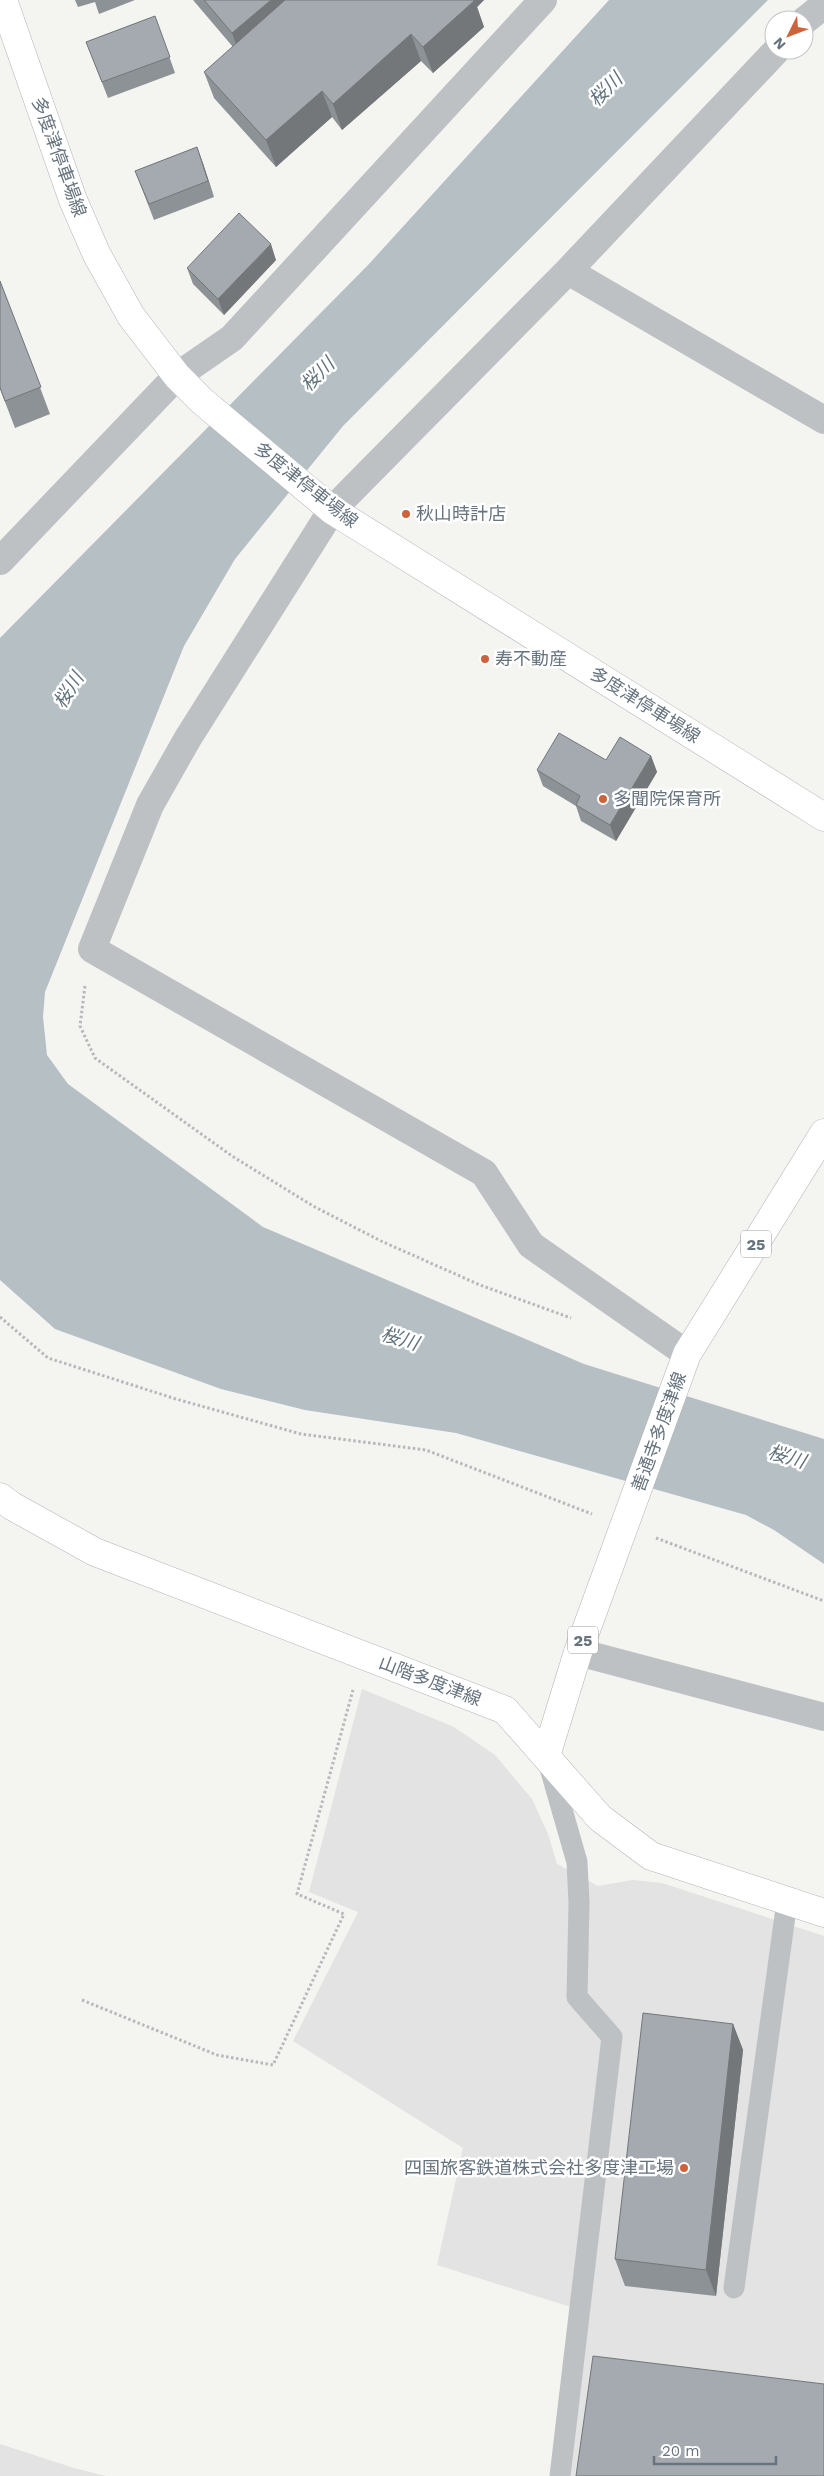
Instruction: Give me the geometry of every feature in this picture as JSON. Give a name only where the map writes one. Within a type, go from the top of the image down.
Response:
[{"type":"main road","name":"多度津停車場線","points":[[3,0],[73,200],[97,255],[131,316],[177,376],[202,401],[332,510],[824,817]]},
{"type":"main road","name":"善通寺多度津線","points":[[546,1756],[578,1652],[687,1354],[824,1133]]},
{"type":"main road","name":"山階多度津線","points":[[0,1497],[12,1506],[95,1552],[506,1710],[600,1818],[652,1856],[824,1913]]},
{"type":"street","points":[[0,561],[177,376],[232,338],[543,0]]},
{"type":"street","points":[[814,12],[824,4]]},
{"type":"street","points":[[687,1354],[531,1245],[484,1173],[92,949],[155,796],[188,738],[332,510],[568,271],[768,60]]},
{"type":"street","points":[[568,271],[824,420]]},
{"type":"street","points":[[578,1652],[824,1717]]},
{"type":"lane","points":[[546,1756],[577,1862],[579,1903],[577,1997],[612,2037],[560,2476]]},
{"type":"lane","points":[[734,2288],[787,1900]]},
{"type":"path","points":[[92,949],[80,1026],[95,1058],[232,1156],[313,1206],[381,1241],[480,1285],[576,1320]]},
{"type":"path","points":[[0,1316],[48,1358],[176,1399],[301,1434],[426,1450],[824,1601]]},
{"type":"path","points":[[82,2000],[216,2055],[273,2065],[344,1914],[297,1894],[363,1655]]},
{"type":"shaded area","points":[[362,1689],[454,1727],[495,1755],[532,1799],[548,1834],[557,1864],[598,1886],[633,1880],[662,1883],[824,1936],[824,2476],[562,2476],[590,2313],[437,2265],[463,2148],[293,2041],[358,1912],[309,1892]]},
{"type":"shaded area","points":[[0,2444],[74,2468],[106,2476],[0,2476]]},
{"type":"water","name":"桜川","points":[[609,0],[768,0],[343,426],[235,559],[184,646],[45,992],[43,1017],[47,1055],[68,1084],[263,1227],[584,1364],[824,1439],[824,1564],[774,1530],[746,1515],[456,1433],[305,1410],[221,1389],[55,1329],[0,1280],[0,638],[369,264]]},
{"type":"building","points":[[204,0],[271,0],[232,33]]},
{"type":"building","points":[[285,0],[474,1],[423,47],[411,34],[333,104],[322,91],[266,140],[204,72]]},
{"type":"building","points":[[155,16],[170,57],[102,82],[86,42]]},
{"type":"building","points":[[197,147],[208,181],[149,204],[135,171]]},
{"type":"building","points":[[239,213],[271,244],[218,299],[187,268]]},
{"type":"building","points":[[0,281],[41,387],[5,401],[0,387]]},
{"type":"building","name":"多聞院保育所","points":[[559,733],[606,760],[620,737],[651,756],[610,825],[576,805],[580,796],[537,770]]},
{"type":"building","name":"四国旅客鉄道株式会社多度津工場","points":[[643,2013],[733,2024],[706,2270],[615,2259]]},
{"type":"building","points":[[593,2356],[824,2384],[824,2476],[576,2476]]},
{"type":"place","name":"秋山時計店","points":[[406,514]]},
{"type":"place","name":"寿不動産","points":[[485,659]]},
{"type":"place","name":"多聞院保育所","points":[[603,799]]},
{"type":"place","name":"四国旅客鉄道株式会社多度津工場","points":[[684,2168]]}]
